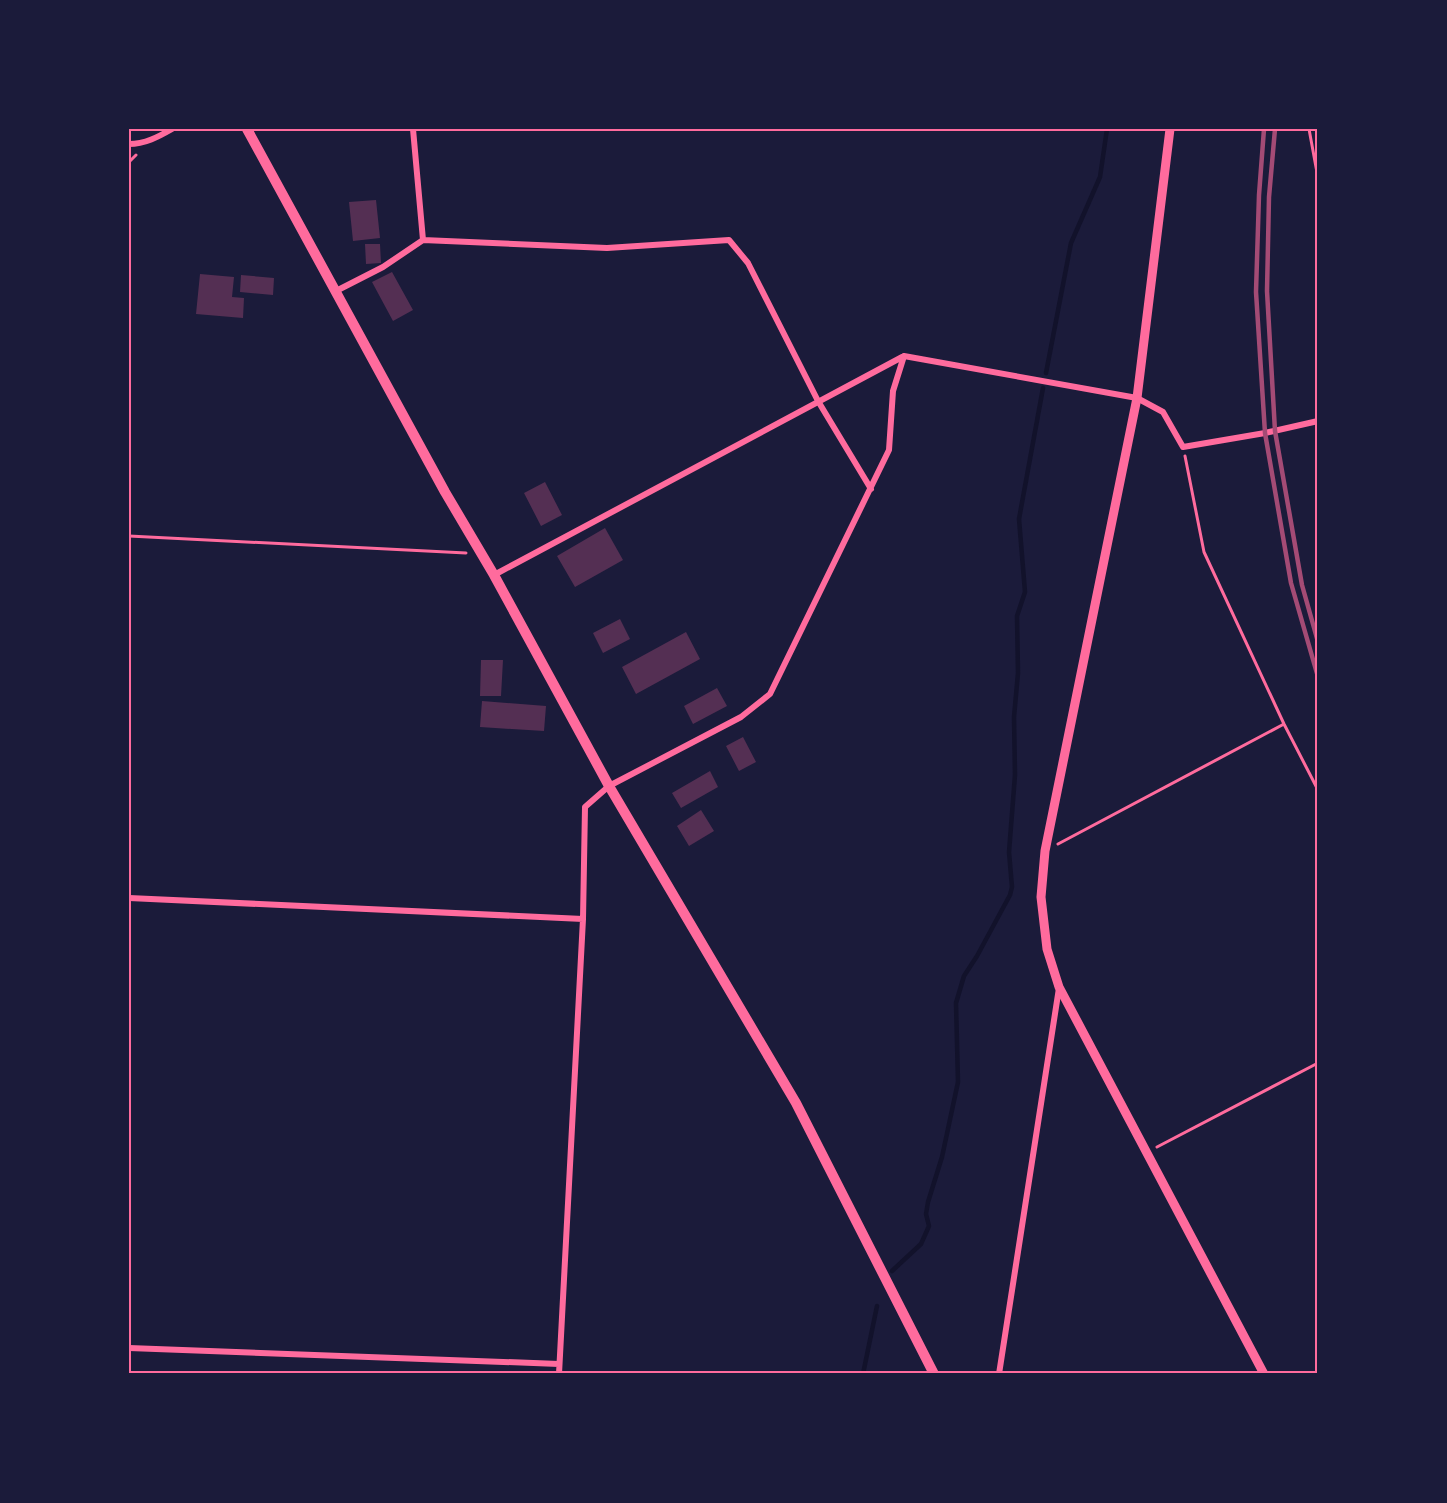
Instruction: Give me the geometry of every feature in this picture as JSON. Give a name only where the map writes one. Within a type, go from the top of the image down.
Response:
[{"type":"main road","points":[[247,129],[609,786],[796,1103],[934,1374]]},
{"type":"street","points":[[129,144],[138,144],[172,129]]},
{"type":"street","points":[[413,129],[423,240]]},
{"type":"street","points":[[1170,129],[1137,398],[1045,851],[1041,897],[1047,949],[1059,987],[1264,1374]]},
{"type":"street","points":[[336,291],[382,267],[423,240],[607,248],[729,240],[748,263],[818,401],[871,489]]},
{"type":"street","points":[[559,1374],[582,919],[585,807],[609,786],[741,717],[770,694],[889,450],[893,391],[904,356]]},
{"type":"street","points":[[494,575],[904,356],[1137,398],[1163,412],[1184,447],[1318,421]]},
{"type":"street","points":[[129,898],[582,919]]},
{"type":"street","points":[[999,1374],[1059,987]]},
{"type":"street","points":[[129,1348],[559,1364]]},
{"type":"path","points":[[1309,129],[1318,178]]},
{"type":"path","points":[[1184,447],[1204,552],[1284,724],[1318,790]]},
{"type":"path","points":[[129,536],[455,553],[480,552]]},
{"type":"path","points":[[1045,851],[1284,724]]},
{"type":"path","points":[[1146,1153],[1318,1063]]},
{"type":"building","points":[[376,200],[380,238],[353,241],[349,202]]},
{"type":"building","points":[[365,244],[380,244],[381,263],[366,264]]},
{"type":"building","points":[[392,272],[413,310],[393,321],[372,282]]},
{"type":"building","points":[[200,274],[234,277],[232,297],[244,298],[243,318],[196,314]]},
{"type":"building","points":[[241,275],[274,278],[273,295],[240,292]]},
{"type":"building","points":[[545,482],[562,515],[541,526],[524,493]]},
{"type":"building","points":[[605,528],[623,560],[575,587],[557,556]]},
{"type":"building","points":[[620,619],[630,639],[603,653],[593,633]]},
{"type":"building","points":[[686,632],[700,659],[636,694],[622,667]]},
{"type":"building","points":[[481,660],[503,660],[501,696],[480,696]]},
{"type":"building","points":[[717,688],[727,706],[693,724],[684,706]]},
{"type":"building","points":[[482,701],[546,706],[544,731],[480,727]]},
{"type":"building","points":[[743,737],[756,762],[739,771],[726,746]]},
{"type":"building","points":[[710,771],[718,787],[681,808],[672,793]]},
{"type":"building","points":[[701,810],[714,831],[689,846],[677,826]]},
{"type":"waterway","points":[[1046,373],[1071,243],[1100,177],[1107,129]]},
{"type":"waterway","points":[[892,1271],[921,1244],[929,1226],[926,1214],[928,1202],[942,1157],[958,1082],[956,1003],[964,976],[1010,895],[1012,887],[1009,852],[1015,775],[1017,616],[1025,592],[1019,519],[1043,388]]},
{"type":"waterway","points":[[863,1374],[877,1306]]},
{"type":"railway","points":[[1264,129],[1256,292],[1265,433],[1291,583],[1318,677]]},
{"type":"railway","points":[[1275,129],[1269,197],[1267,291],[1275,431],[1302,585],[1318,642]]}]
